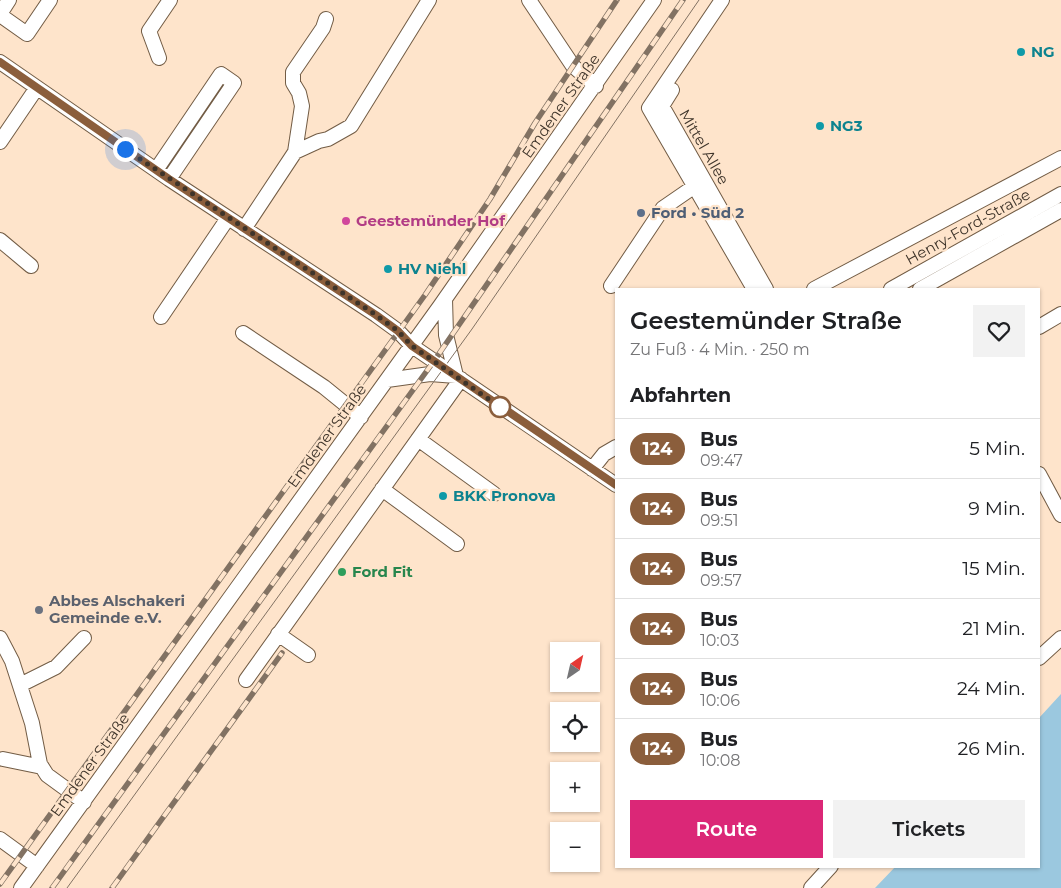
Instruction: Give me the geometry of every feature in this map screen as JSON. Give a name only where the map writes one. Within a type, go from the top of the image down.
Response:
[{"type":"street","points":[[9,0],[0,15],[27,34],[50,0]]},
{"type":"street","points":[[159,58],[149,31],[170,0]]},
{"type":"street","points":[[295,152],[328,139],[351,126],[429,0]]},
{"type":"street","points":[[529,0],[573,66],[596,86]]},
{"type":"street","name":"Emdener Straße","points":[[21,888],[412,346],[596,86],[654,0]]},
{"type":"street","points":[[722,0],[649,108],[753,288]]},
{"type":"street","name":"Mittel Allee","points":[[732,0],[662,106],[765,288]]},
{"type":"street","points":[[244,228],[295,152],[302,106],[294,83],[293,72],[323,28],[326,19]]},
{"type":"street","points":[[0,62],[36,89],[169,179],[376,315],[398,331],[412,346],[458,378],[592,469],[615,481]]},
{"type":"street","points":[[156,170],[221,74],[234,83],[169,179]]},
{"type":"street","points":[[0,142],[36,89]]},
{"type":"street","name":"Henry-Ford-Straße","points":[[816,288],[1061,158]]},
{"type":"street","points":[[611,286],[663,208],[695,186]]},
{"type":"street","name":"Henry-Ford-Straße","points":[[893,288],[1061,194]]},
{"type":"street","name":"Henry-Ford-Straße","points":[[922,288],[1061,210]]},
{"type":"street","points":[[161,317],[228,218]]},
{"type":"street","points":[[0,240],[31,266]]},
{"type":"street","points":[[246,680],[418,439],[458,378],[446,335],[445,299]]},
{"type":"street","points":[[1040,326],[1061,314]]},
{"type":"street","points":[[243,333],[324,387],[361,416]]},
{"type":"street","points":[[387,380],[430,374],[458,378]]},
{"type":"street","points":[[418,439],[494,494]]},
{"type":"street","points":[[592,469],[604,454],[615,448]]},
{"type":"street","points":[[1040,476],[1061,515]]},
{"type":"street","points":[[382,489],[457,544]]},
{"type":"street","points":[[278,634],[308,655]]},
{"type":"street","points":[[0,638],[12,661],[20,685],[42,768],[47,775],[84,802]]},
{"type":"street","points":[[20,685],[56,667],[84,638]]},
{"type":"street","points":[[1040,657],[1061,638]]},
{"type":"street","points":[[2,759],[42,768]]},
{"type":"street","points":[[0,840],[37,866]]},
{"type":"street","points":[[811,888],[829,868]]},
{"type":"water","points":[[1061,694],[1061,888],[875,888],[894,868],[1040,868],[1040,717]]},
{"type":"tram line","points":[[67,888],[472,329],[699,0]]},
{"type":"railway","points":[[0,884],[425,295],[490,199],[535,123],[617,0]]},
{"type":"railway","points":[[52,888],[434,361],[683,0]]},
{"type":"railway","points":[[112,888],[282,653]]},
{"type":"bus line","name":"124","points":[[0,62],[36,89],[169,179],[376,315],[398,331],[412,346],[615,484]]},
{"type":"place","name":"NG","points":[[1021,52]]},
{"type":"place","name":"NG3","points":[[820,126]]},
{"type":"place","name":"Ford • Süd 2","points":[[641,213]]},
{"type":"place","name":"Geestemünder Hof","points":[[346,221]]},
{"type":"place","name":"HV Niehl","points":[[388,269]]},
{"type":"place","name":"BKK Pronova","points":[[443,496]]},
{"type":"place","name":"Ford Fit","points":[[342,572]]},
{"type":"place","name":"Abbes Alschakeri Gemeinde e.V.","points":[[39,610]]},
{"type":"route","points":[[125,149],[376,315],[398,331],[412,346],[503,409],[500,407]]}]
